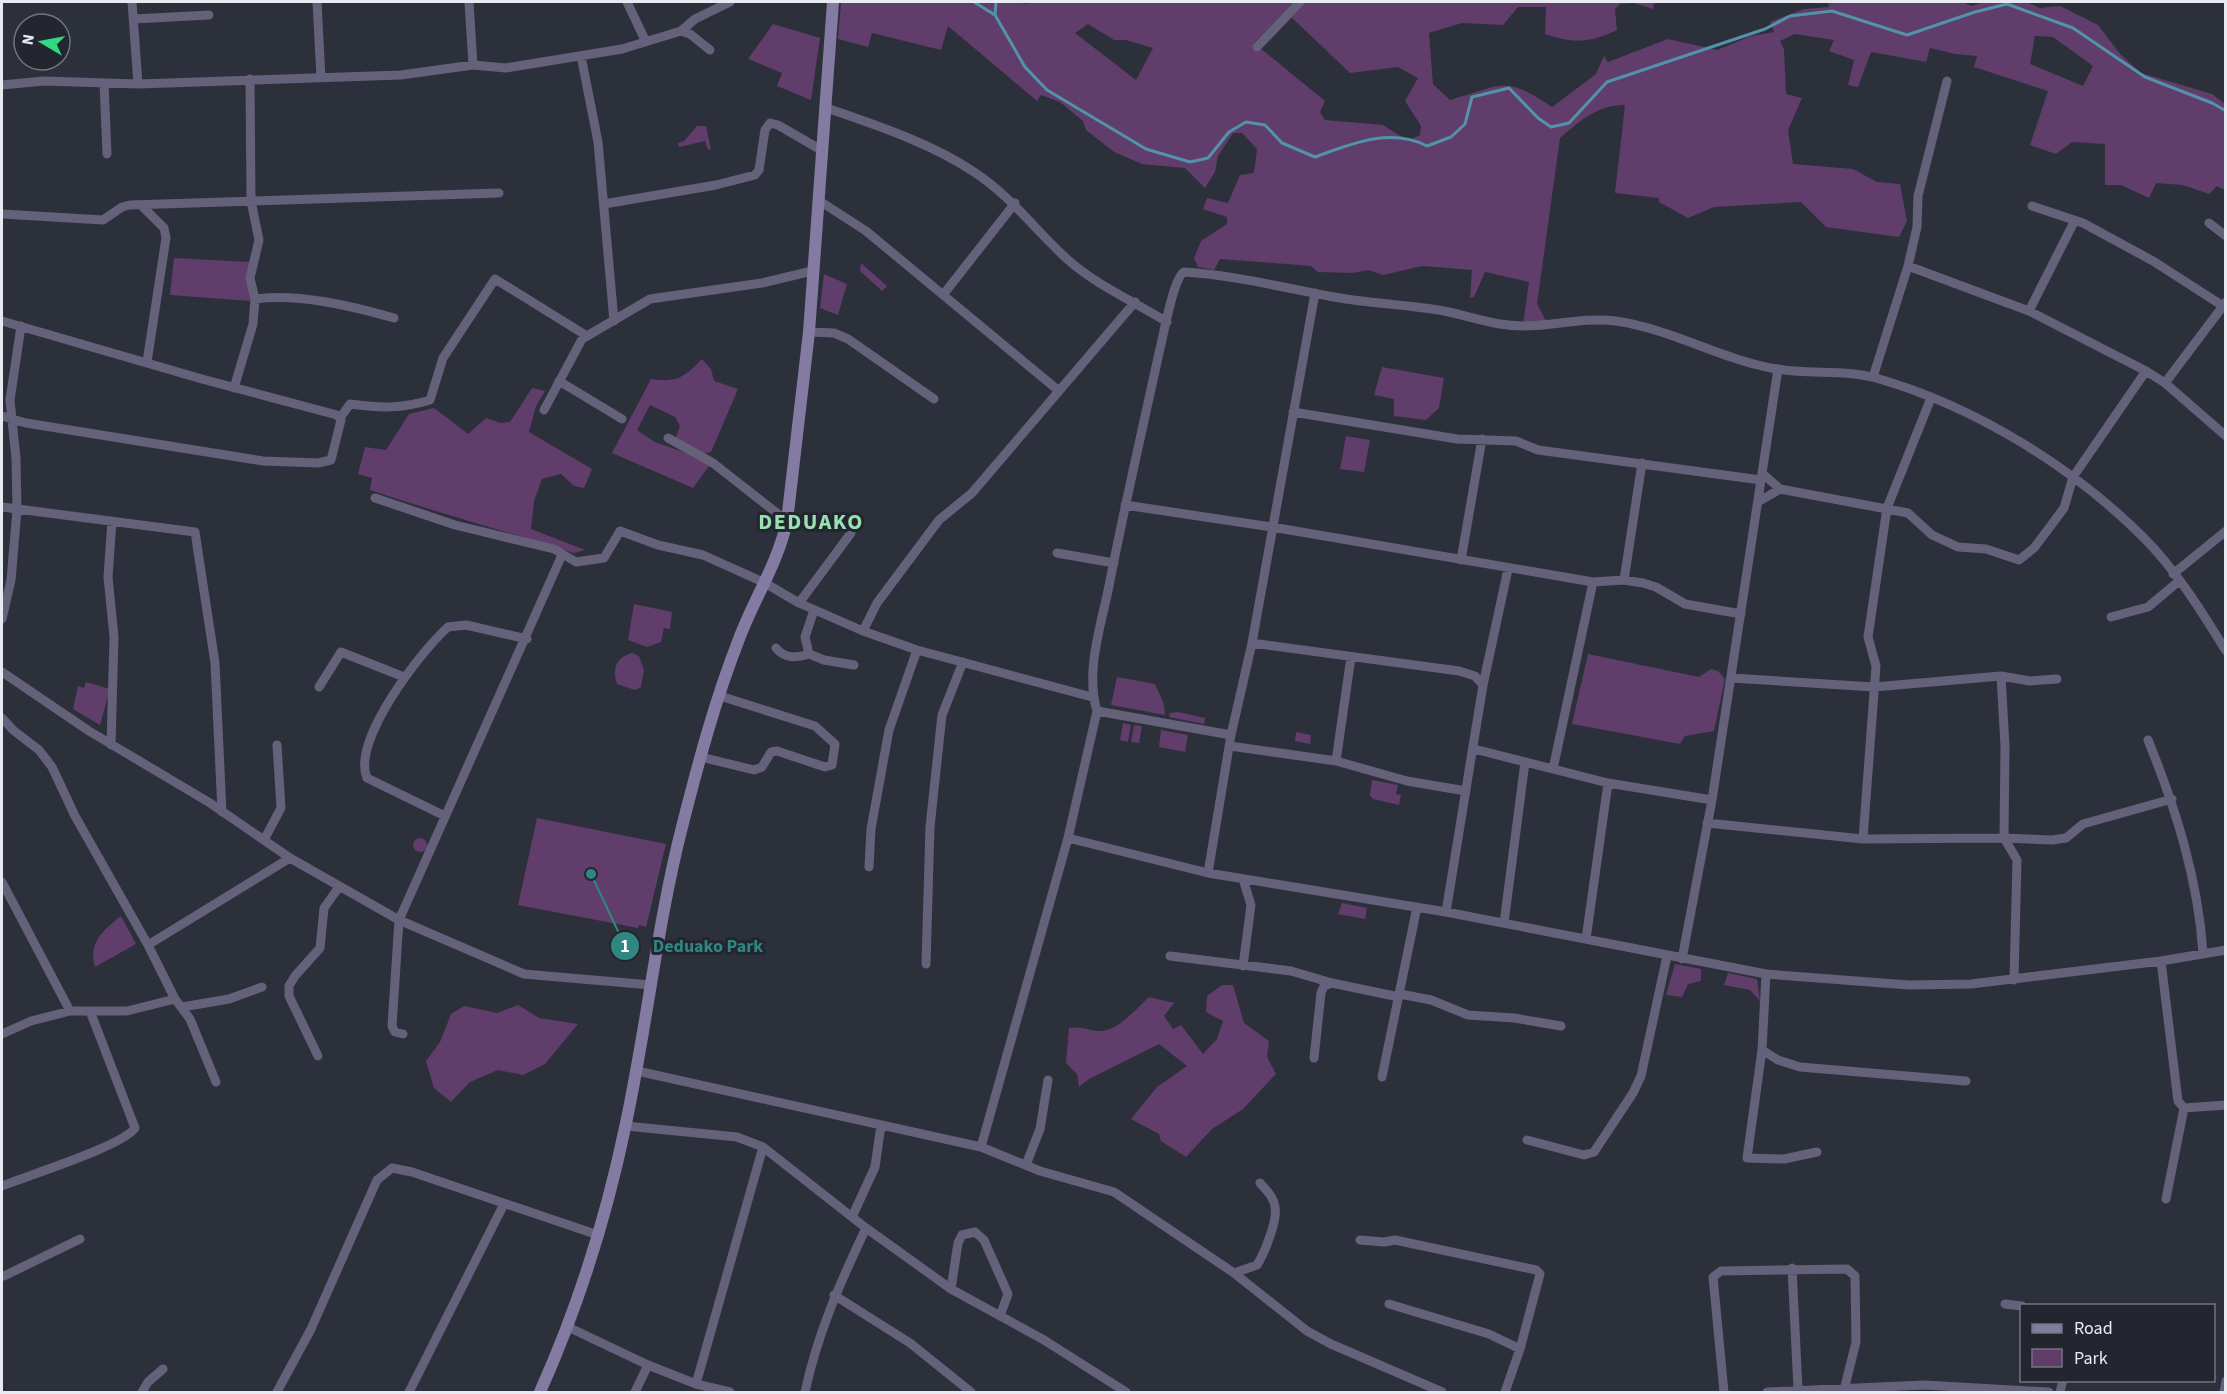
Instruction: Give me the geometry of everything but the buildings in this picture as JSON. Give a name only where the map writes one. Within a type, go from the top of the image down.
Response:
[{"type":"street","points":[[132,2],[138,84]]},
{"type":"street","points":[[317,2],[321,78]]},
{"type":"street","points":[[469,2],[473,65]]},
{"type":"street","points":[[627,2],[646,42]]},
{"type":"street","points":[[2,85],[44,81],[138,84],[401,75],[473,65],[506,68],[622,49],[646,42],[681,31],[695,19],[730,2]]},
{"type":"street","points":[[540,1392],[568,1327],[598,1235],[626,1126],[675,857],[701,758],[744,624],[780,549],[787,521],[809,332],[833,2]]},
{"type":"street","points":[[1257,47],[1299,2]]},
{"type":"street","points":[[134,19],[209,15]]},
{"type":"street","points":[[681,31],[690,34],[710,50]]},
{"type":"street","points":[[581,56],[598,142],[614,321]]},
{"type":"street","points":[[234,388],[253,324],[255,299],[250,278],[259,240],[251,201],[250,79]]},
{"type":"street","points":[[1874,377],[1908,266],[1917,227],[1918,196],[1947,81]]},
{"type":"street","points":[[104,83],[107,154]]},
{"type":"street","points":[[824,107],[934,150],[974,171],[1015,203],[1051,243],[1085,274],[1167,321]]},
{"type":"street","points":[[604,204],[716,185],[755,175],[759,170],[765,130],[770,123],[778,125],[821,150]]},
{"type":"street","points":[[2,214],[103,220],[122,207],[141,205],[499,193]]},
{"type":"street","points":[[818,200],[855,222],[1059,391]]},
{"type":"street","points":[[943,295],[1015,203]]},
{"type":"street","points":[[141,205],[164,228],[166,238],[147,362]]},
{"type":"street","points":[[2032,206],[2074,222],[2083,223],[2153,261],[2224,305],[2165,383]]},
{"type":"street","points":[[2030,310],[2074,222]]},
{"type":"street","points":[[2209,223],[2226,236]]},
{"type":"street","points":[[1908,266],[2030,310],[2146,371],[2165,383],[2226,436]]},
{"type":"street","points":[[544,410],[579,342],[638,304],[650,299],[762,283],[812,271]]},
{"type":"street","points":[[981,1147],[1068,838],[1096,711],[1092,697],[1094,663],[1125,505],[1167,321],[1178,279],[1184,272],[1366,303],[1432,309],[1520,326],[1594,320],[1614,321],[1670,334],[1723,355],[1778,369],[1874,377],[1931,398],[2010,437],[2073,477],[2143,537],[2176,578],[2226,651]]},
{"type":"street","points":[[6,418],[263,460],[318,463],[331,460],[340,417],[350,404],[384,409],[406,408],[430,400],[443,358],[495,279],[587,336]]},
{"type":"street","points":[[1208,873],[1231,735],[1252,644],[1315,293]]},
{"type":"street","points":[[255,299],[274,297],[339,304],[394,318]]},
{"type":"street","points":[[863,631],[877,603],[939,520],[972,493],[1135,302]]},
{"type":"street","points":[[2,321],[340,417]]},
{"type":"street","points":[[2,619],[11,580],[16,510],[16,459],[6,418],[21,326]]},
{"type":"street","points":[[809,332],[834,333],[848,339],[934,399]]},
{"type":"street","points":[[1682,958],[1712,800],[1778,369]]},
{"type":"street","points":[[1293,412],[1457,439],[1516,441],[1538,450],[1762,477],[1780,489],[1887,508],[1914,516],[1932,535],[1958,547],[1986,549],[2019,560],[2034,548],[2064,508],[2073,477],[2146,371]]},
{"type":"street","points":[[559,381],[622,419]]},
{"type":"street","points":[[1863,839],[1876,666],[1868,636],[1887,508],[1931,398]]},
{"type":"street","points":[[668,438],[714,463],[787,521]]},
{"type":"street","points":[[1461,560],[1482,439]]},
{"type":"street","points":[[1624,580],[1642,463]]},
{"type":"street","points":[[1758,502],[1780,489]]},
{"type":"street","points":[[375,498],[454,525],[554,549],[580,562],[599,560],[607,555],[618,532],[623,531],[658,545],[692,550],[765,583],[799,603],[863,631],[917,650],[1092,697]]},
{"type":"street","points":[[1125,505],[1272,527],[1593,582],[1624,580],[1656,586],[1685,604],[1741,614]]},
{"type":"street","points":[[2,507],[194,531],[197,535],[215,663],[222,812]]},
{"type":"street","points":[[111,745],[114,637],[108,577],[112,521]]},
{"type":"street","points":[[2111,617],[2148,607],[2226,531]]},
{"type":"street","points":[[799,603],[851,533]]},
{"type":"street","points":[[1057,553],[1114,563]]},
{"type":"street","points":[[403,1034],[395,1032],[392,1026],[399,920],[527,639],[562,555]]},
{"type":"street","points":[[1446,912],[1483,685],[1508,568]]},
{"type":"street","points":[[1552,769],[1593,582]]},
{"type":"street","points":[[808,654],[806,637],[814,610]]},
{"type":"street","points":[[446,816],[372,782],[365,773],[364,764],[372,737],[404,676],[441,633],[453,625],[466,625],[527,639]]},
{"type":"street","points":[[1252,644],[1401,666],[1459,671],[1475,676],[1483,685]]},
{"type":"street","points":[[776,648],[785,656],[798,657],[808,654],[824,660],[854,665]]},
{"type":"street","points":[[869,867],[872,823],[889,730],[917,650]]},
{"type":"street","points":[[319,687],[341,652],[404,676]]},
{"type":"street","points":[[1336,761],[1351,657]]},
{"type":"street","points":[[926,964],[930,827],[941,727],[947,699],[963,662]]},
{"type":"street","points":[[2,672],[111,745],[222,812],[290,858],[399,920],[524,974],[651,985]]},
{"type":"street","points":[[1731,678],[1875,687],[2001,676],[2030,681],[2057,679]]},
{"type":"street","points":[[2001,676],[2005,746],[2004,838],[2017,860],[2014,980]]},
{"type":"street","points":[[701,758],[754,770],[762,767],[771,752],[777,751],[825,767],[832,765],[835,758],[835,744],[815,726],[720,696]]},
{"type":"street","points":[[1096,711],[1231,735]]},
{"type":"street","points":[[2,718],[13,730],[39,750],[52,767],[75,816],[148,945],[175,999],[190,1018],[216,1082]]},
{"type":"street","points":[[2148,740],[2172,799],[2201,913],[2203,953]]},
{"type":"street","points":[[264,840],[280,808],[277,745]]},
{"type":"street","points":[[1230,746],[1336,761],[1407,781],[1466,791]]},
{"type":"street","points":[[1474,749],[1608,783],[1712,800]]},
{"type":"street","points":[[1504,923],[1525,762]]},
{"type":"street","points":[[1586,939],[1608,783]]},
{"type":"street","points":[[1707,823],[1863,839],[2052,840],[2066,838],[2083,824],[2172,799]]},
{"type":"street","points":[[1068,838],[1208,873],[1446,912],[1766,974],[1909,985],[2014,980],[2226,950]]},
{"type":"street","points":[[148,945],[290,858]]},
{"type":"street","points":[[1243,879],[1251,905],[1243,966]]},
{"type":"street","points":[[2,882],[70,1011]]},
{"type":"street","points":[[318,1056],[289,996],[289,986],[320,948],[324,908],[339,887]]},
{"type":"street","points":[[1382,1077],[1417,907]]},
{"type":"street","points":[[1170,956],[1291,971],[1332,983],[1431,1000],[1468,1015],[1514,1018],[1561,1026]]},
{"type":"street","points":[[1527,1140],[1584,1155],[1594,1152],[1633,1093],[1641,1076],[1667,956]]},
{"type":"street","points":[[2161,961],[2178,1101],[2184,1107],[2226,1106]]},
{"type":"street","points":[[1766,974],[1761,1050],[1748,1158],[1784,1159],[1817,1152]]},
{"type":"street","points":[[1314,1058],[1321,993],[1324,986],[1332,983]]},
{"type":"street","points":[[182,1007],[229,999],[262,987]]},
{"type":"street","points":[[2,1034],[31,1022],[70,1011],[127,1011],[175,999]]},
{"type":"street","points":[[2,1186],[104,1147],[131,1134],[135,1128],[90,1011]]},
{"type":"street","points":[[1761,1050],[1778,1060],[1800,1067],[1966,1081]]},
{"type":"street","points":[[636,1071],[981,1147],[1026,1165],[1114,1192],[1234,1274],[1315,1335],[1401,1377],[1442,1392]]},
{"type":"street","points":[[1026,1165],[1040,1129],[1048,1080]]},
{"type":"street","points":[[2166,1199],[2184,1107]]},
{"type":"street","points":[[852,1217],[875,1167],[881,1125]]},
{"type":"street","points":[[626,1126],[737,1137],[763,1147],[866,1228],[951,1289],[1044,1340],[1126,1392]]},
{"type":"street","points":[[696,1384],[763,1147]]},
{"type":"street","points":[[277,1392],[311,1329],[377,1180],[392,1168],[412,1172],[598,1235]]},
{"type":"street","points":[[1234,1274],[1257,1265],[1270,1234],[1276,1209],[1272,1197],[1260,1183]]},
{"type":"street","points":[[409,1392],[504,1204]]},
{"type":"street","points":[[805,1392],[816,1345],[834,1295],[866,1228]]},
{"type":"street","points":[[951,1289],[958,1242],[962,1235],[975,1232],[984,1240],[1008,1294],[1000,1316]]},
{"type":"street","points":[[2,1276],[80,1239]]},
{"type":"street","points":[[1360,1240],[1384,1242],[1395,1240],[1536,1270],[1540,1274],[1520,1349],[1505,1392]]},
{"type":"street","points":[[1792,1268],[1798,1389]]},
{"type":"street","points":[[1724,1392],[1713,1277],[1721,1271],[1792,1268],[1847,1269],[1855,1276],[1856,1342],[1844,1390]]},
{"type":"street","points":[[834,1295],[910,1343],[972,1392]]},
{"type":"street","points":[[1389,1304],[1489,1334],[1520,1349]]},
{"type":"street","points":[[2005,1304],[2020,1305]]},
{"type":"street","points":[[568,1327],[648,1365],[696,1384],[730,1392]]},
{"type":"street","points":[[635,1392],[648,1365]]},
{"type":"street","points":[[142,1392],[148,1382],[163,1369]]},
{"type":"street","points":[[2224,1392],[2226,1381]]},
{"type":"street","points":[[1767,1392],[1798,1389],[1923,1389],[2049,1392]]},
{"type":"green space","points":[[841,2],[1021,2],[1026,4],[1029,2],[1295,2],[1254,43],[1325,101],[1320,112],[1325,120],[1383,125],[1408,141],[1420,135],[1421,126],[1405,101],[1418,78],[1398,67],[1350,73],[1290,16],[1305,2],[1654,2],[1653,9],[1634,3],[1620,4],[1615,9],[1617,30],[1590,40],[1573,41],[1545,34],[1546,7],[1518,7],[1503,25],[1462,23],[1429,33],[1433,84],[1450,100],[1503,86],[1523,90],[1552,107],[1596,74],[1604,56],[1608,62],[1668,39],[1717,50],[1751,36],[1774,32],[1770,22],[1804,9],[1829,7],[1828,2],[1963,2],[1971,6],[1984,2],[2026,2],[2040,8],[2060,6],[2098,25],[2121,55],[2141,73],[2212,94],[2225,104],[2225,190],[2217,186],[2209,194],[2183,185],[2156,183],[2149,198],[2121,185],[2105,185],[2105,144],[2072,142],[2056,154],[2030,145],[2048,91],[1974,67],[1977,56],[1930,48],[1926,62],[1871,52],[1858,87],[1848,85],[1854,60],[1829,51],[1834,40],[1794,34],[1780,41],[1784,49],[1786,94],[1802,98],[1788,130],[1793,164],[1853,169],[1877,182],[1900,184],[1907,221],[1899,237],[1826,227],[1801,202],[1714,207],[1688,218],[1659,202],[1659,198],[1615,193],[1625,105],[1606,108],[1582,120],[1560,138],[1537,304],[1547,323],[1523,325],[1529,282],[1485,272],[1474,297],[1470,298],[1472,270],[1422,266],[1383,275],[1369,270],[1352,273],[1318,272],[1311,266],[1220,259],[1214,270],[1198,267],[1194,258],[1201,241],[1227,224],[1227,217],[1203,209],[1207,198],[1228,203],[1240,175],[1254,173],[1257,149],[1242,133],[1233,133],[1218,156],[1215,172],[1205,188],[1185,168],[1142,164],[1114,152],[1086,130],[1083,121],[1060,102],[1041,95],[1037,101],[948,26],[941,50],[872,33],[868,47],[838,39]],"holes":[[[1088,24],[1114,40],[1126,40],[1153,48],[1136,80],[1075,33]],[[2035,36],[2053,37],[2093,66],[2083,86],[2030,64]]]},
{"type":"green space","points":[[773,24],[820,38],[811,100],[777,86],[782,73],[748,59]]},
{"type":"green space","points":[[697,126],[706,126],[711,149],[708,150],[705,141],[679,147],[678,143],[684,141]]},
{"type":"green space","points":[[174,258],[250,262],[251,301],[170,295]]},
{"type":"green space","points":[[861,263],[887,286],[882,291],[860,271]]},
{"type":"green space","points":[[824,274],[847,284],[838,315],[820,308]]},
{"type":"green space","points":[[702,359],[711,369],[714,381],[738,389],[711,452],[701,454],[675,440],[680,426],[675,417],[650,405],[637,430],[655,442],[706,460],[709,466],[693,488],[612,453],[651,379],[668,380],[680,377]]},
{"type":"green space","points":[[1382,367],[1444,378],[1439,408],[1426,420],[1394,416],[1394,399],[1374,395]]},
{"type":"green space","points":[[532,388],[545,391],[536,406],[529,432],[592,469],[584,488],[574,486],[561,474],[542,479],[534,501],[531,529],[585,550],[574,553],[370,490],[372,478],[358,474],[365,447],[386,450],[409,414],[434,408],[468,434],[486,418],[501,423],[510,422]]},
{"type":"green space","points":[[1346,436],[1370,440],[1364,472],[1340,469]]},
{"type":"green space","points":[[634,604],[672,612],[670,629],[664,628],[661,642],[647,647],[628,640]]},
{"type":"green space","points":[[632,653],[639,656],[644,670],[641,687],[635,690],[617,684],[615,673],[622,657]]},
{"type":"green space","points":[[1588,654],[1699,677],[1711,669],[1718,671],[1725,679],[1714,731],[1685,736],[1680,744],[1572,724]]},
{"type":"green space","points":[[1117,677],[1155,684],[1164,704],[1165,715],[1111,705]]},
{"type":"green space","points":[[86,682],[110,689],[100,725],[73,709],[78,686],[84,688]]},
{"type":"green space","points":[[1178,712],[1205,718],[1204,724],[1169,717],[1170,713]]},
{"type":"green space","points":[[1123,723],[1131,725],[1128,742],[1120,740]]},
{"type":"green space","points":[[1134,725],[1142,726],[1139,743],[1131,742]]},
{"type":"green space","points":[[1161,730],[1188,735],[1185,752],[1159,747]]},
{"type":"green space","points":[[1296,732],[1311,735],[1310,744],[1295,741]]},
{"type":"green space","points":[[1372,780],[1398,785],[1396,794],[1401,795],[1399,805],[1373,799],[1370,795]]},
{"type":"green space","points":[[537,818],[666,844],[646,927],[639,925],[638,928],[518,905]]},
{"type":"green space","points":[[420,838],[425,840],[427,845],[425,850],[420,852],[415,850],[413,845],[415,840]]},
{"type":"green space","points":[[1342,903],[1367,908],[1365,919],[1338,914]]},
{"type":"green space","points":[[121,916],[136,944],[95,967],[93,958],[95,944],[103,932]]},
{"type":"green space","points":[[1675,964],[1701,969],[1701,981],[1688,984],[1682,997],[1666,995]]},
{"type":"green space","points":[[1728,973],[1757,979],[1760,1001],[1750,990],[1724,985]]},
{"type":"green space","points":[[1222,985],[1233,985],[1244,1023],[1269,1041],[1267,1057],[1276,1074],[1243,1109],[1212,1129],[1186,1157],[1161,1141],[1159,1134],[1131,1119],[1157,1087],[1187,1066],[1159,1044],[1089,1079],[1079,1087],[1077,1074],[1066,1063],[1069,1028],[1098,1031],[1109,1029],[1128,1017],[1149,997],[1174,1003],[1164,1016],[1173,1029],[1181,1025],[1203,1054],[1217,1039],[1223,1021],[1206,1012],[1207,996]]},
{"type":"green space","points":[[518,1005],[539,1018],[578,1024],[545,1064],[523,1075],[498,1070],[470,1082],[451,1102],[434,1088],[426,1061],[440,1042],[451,1014],[464,1006],[497,1013]]},
{"type":"waterway","points":[[974,2],[995,15]]},
{"type":"waterway","points":[[996,2],[995,15],[1025,67],[1047,90],[1146,149],[1190,162],[1208,158],[1229,132],[1246,122],[1265,125],[1282,143],[1315,157],[1357,143],[1385,138],[1413,140],[1427,146],[1451,137],[1465,124],[1472,97],[1509,88],[1538,118],[1551,127],[1569,123],[1607,82],[1765,29],[1790,16],[1832,11],[1907,35],[1975,12],[2007,4],[2073,28],[2145,77],[2212,103],[2226,111]]},
{"type":"place","name":"Deduako Park","points":[[591,874]]},
{"type":"district","name":"DEDUAKO","points":[[811,522]]}]
